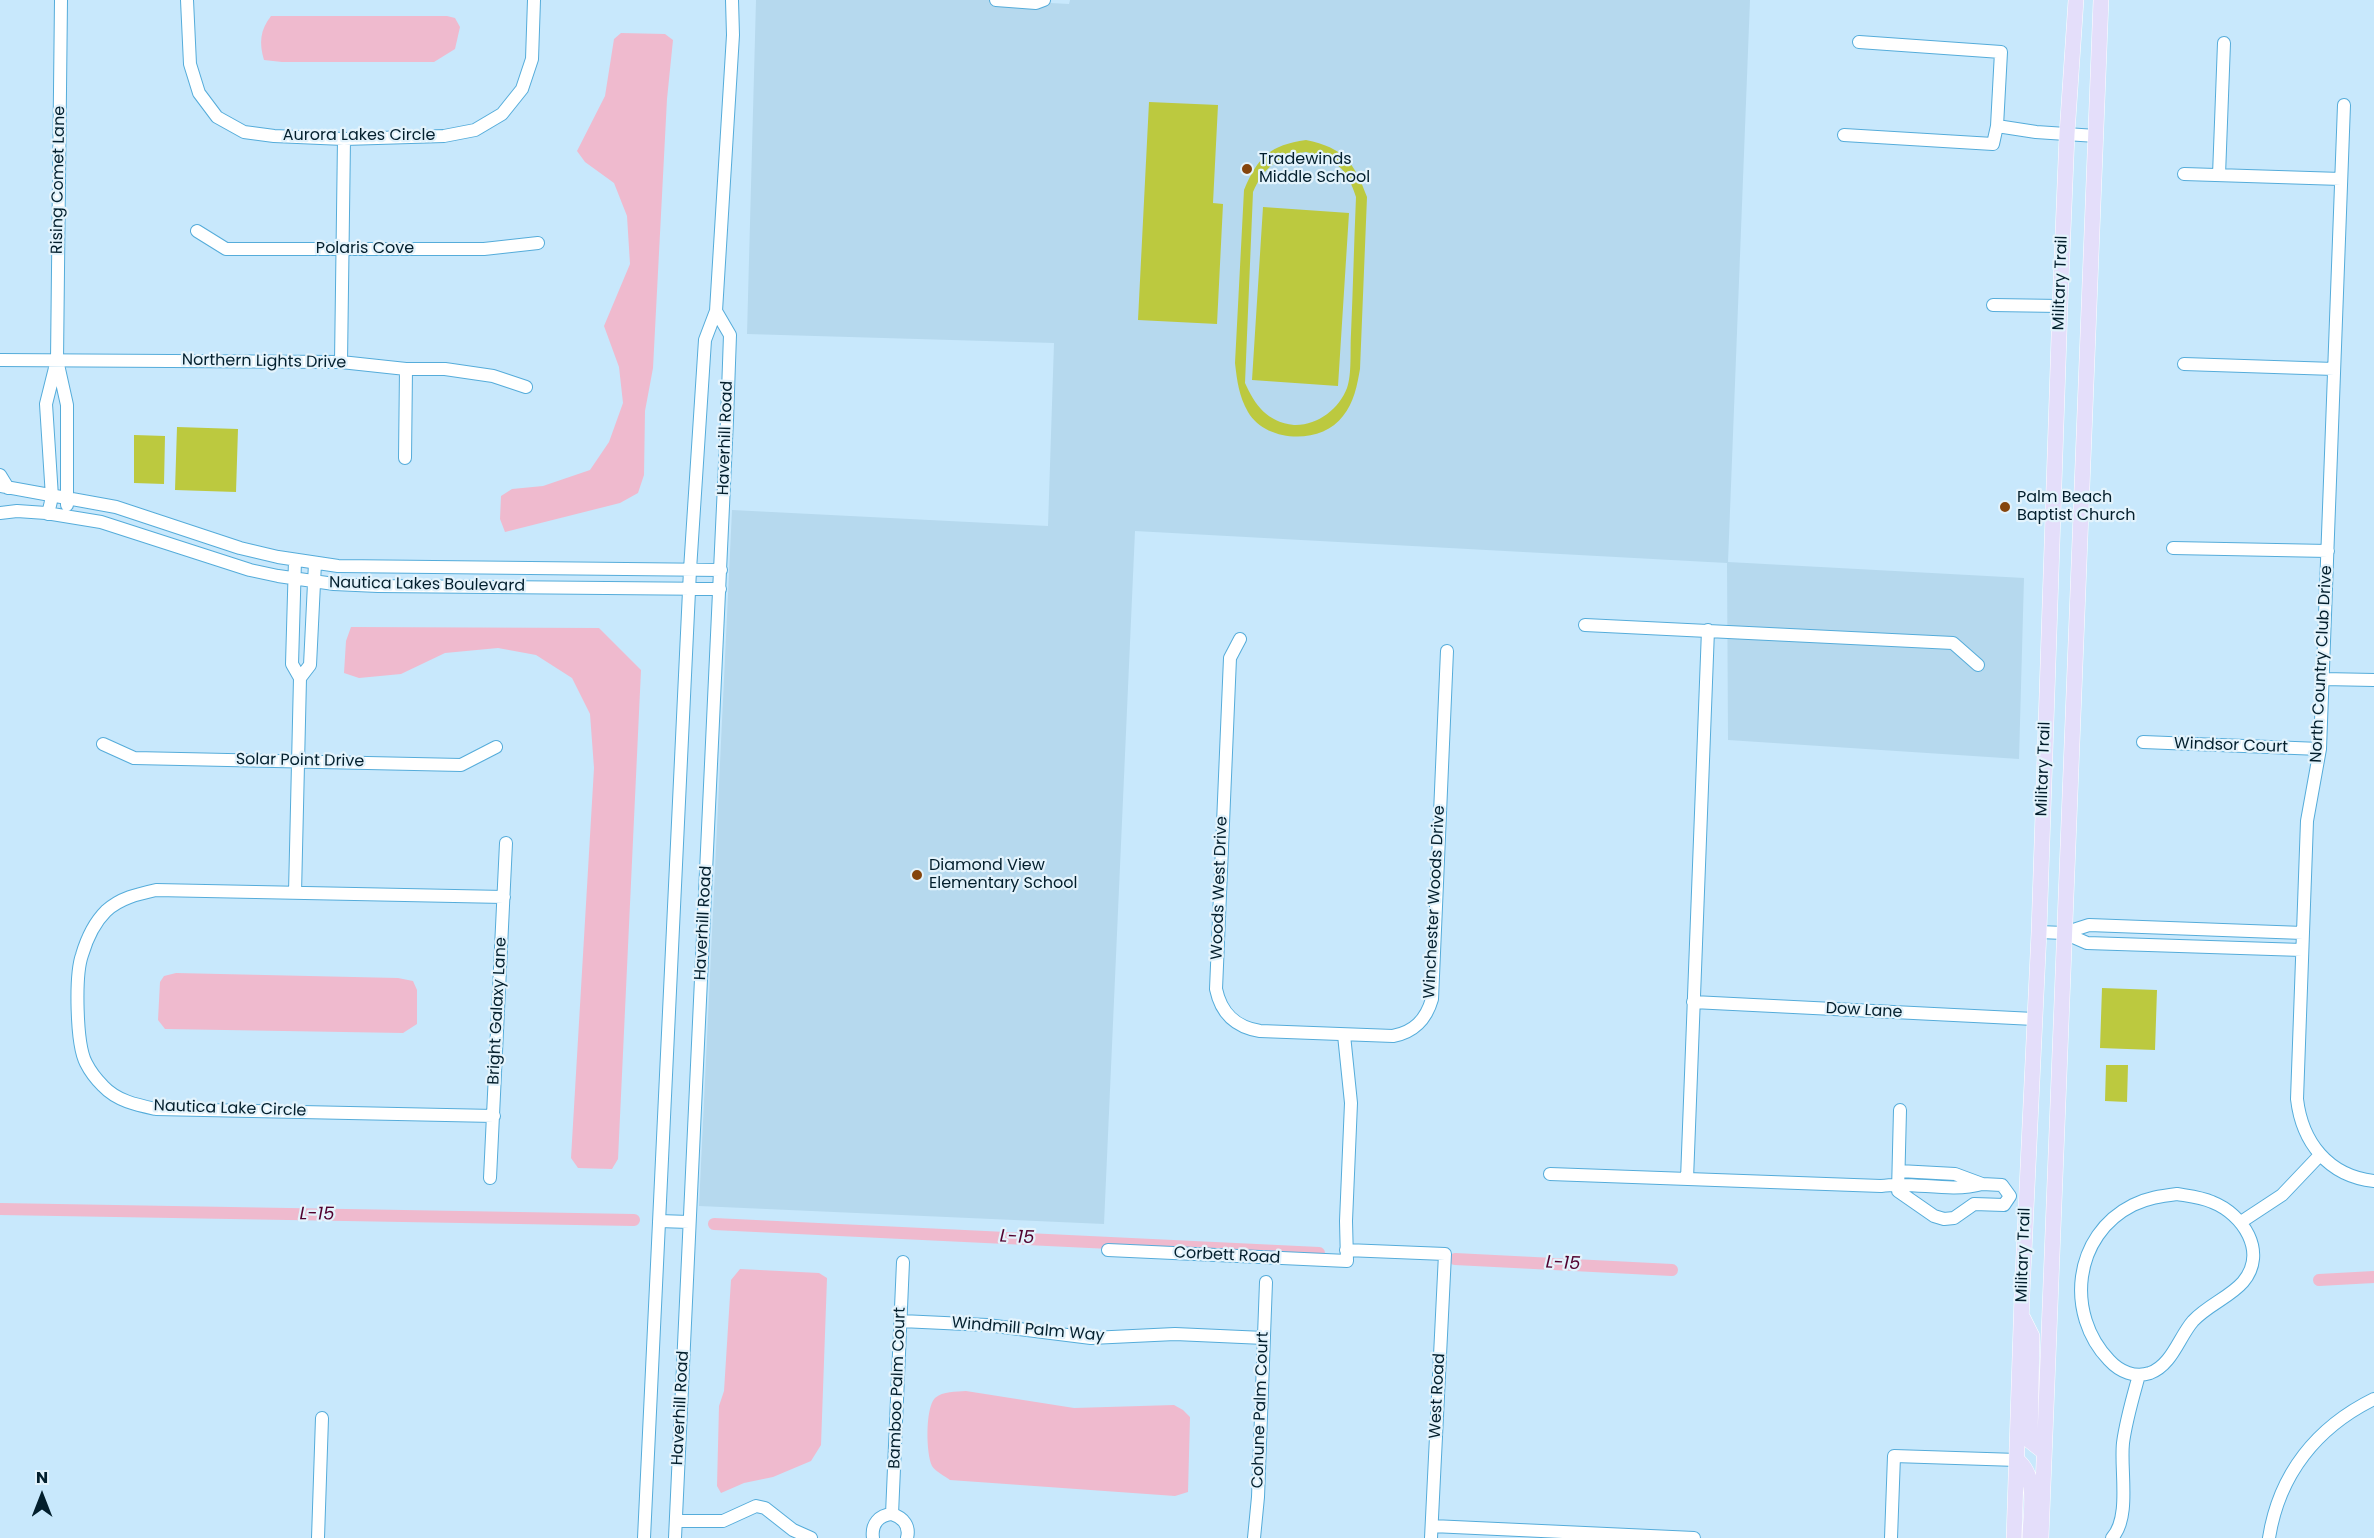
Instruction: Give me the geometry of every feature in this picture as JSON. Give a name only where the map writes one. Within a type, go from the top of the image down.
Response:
[{"type":"main road","name":"Military Trail","points":[[2014,1538],[2026,1196],[2039,932],[2060,306],[2067,134],[2076,0]]},
{"type":"main road","name":"Military Trail","points":[[2041,1538],[2101,0]]},
{"type":"main road","points":[[2022,1316],[2032,1336],[2030,1441],[2044,1452]]},
{"type":"main road","points":[[2017,1460],[2024,1466],[2031,1480],[2030,1538]]},
{"type":"street","name":"Rising Comet Lane","points":[[61,0],[57,360],[67,405],[66,516]]},
{"type":"street","name":"Aurora Lakes Circle","points":[[187,0],[190,64],[199,93],[217,117],[244,132],[274,136],[344,139],[444,136],[475,130],[502,114],[522,89],[532,59],[534,0]]},
{"type":"street","name":"Haverhill Road","points":[[644,1538],[690,570],[705,340],[716,311],[733,35],[732,0]]},
{"type":"street","points":[[996,0],[1036,3],[1044,0]]},
{"type":"street","points":[[1844,135],[1993,144],[1997,126],[2001,52],[1859,42]]},
{"type":"street","points":[[2219,175],[2224,43]]},
{"type":"street","name":"North Country Club Drive","points":[[2344,105],[2320,749],[2307,821],[2297,1098],[2304,1130],[2320,1155],[2337,1169],[2374,1181]]},
{"type":"street","points":[[1997,126],[2096,136]]},
{"type":"street","points":[[341,362],[344,139]]},
{"type":"street","points":[[2184,174],[2341,179]]},
{"type":"street","name":"Polaris Cove","points":[[197,231],[226,249],[484,249],[538,243]]},
{"type":"street","points":[[1993,305],[2060,306]]},
{"type":"street","name":"Haverhill Road","points":[[675,1538],[730,335],[716,311]]},
{"type":"street","name":"Northern Lights Drive","points":[[0,360],[341,362],[406,369],[445,369],[493,376],[526,387]]},
{"type":"street","name":"Rising Comet Lane","points":[[48,514],[52,497],[46,404],[57,360]]},
{"type":"street","points":[[2184,364],[2334,369]]},
{"type":"street","points":[[405,458],[406,369]]},
{"type":"street","name":"Nautica Lakes Boulevard","points":[[0,476],[4,487],[116,507],[240,548],[315,563],[379,568],[721,570]]},
{"type":"street","name":"Nautica Lakes Boulevard","points":[[0,513],[17,511],[102,522],[250,570],[314,581],[378,586],[720,588]]},
{"type":"street","points":[[2173,548],[2328,551]]},
{"type":"street","points":[[295,560],[292,664],[300,678],[295,893]]},
{"type":"street","points":[[300,678],[310,665],[315,563]]},
{"type":"street","points":[[1586,625],[1953,643],[1978,665]]},
{"type":"street","points":[[1687,1179],[1708,630]]},
{"type":"street","name":"Woods West Drive","points":[[1240,639],[1230,658],[1216,989],[1218,997],[1230,1018],[1251,1029],[1344,1035]]},
{"type":"street","name":"Winchester Woods Drive","points":[[1344,1035],[1385,1037],[1401,1034],[1422,1021],[1432,999],[1447,651]]},
{"type":"street","points":[[2323,679],[2374,680]]},
{"type":"street","name":"Windsor Court","points":[[2143,742],[2320,749]]},
{"type":"street","name":"Solar Point Drive","points":[[103,744],[134,758],[461,765],[496,747]]},
{"type":"street","name":"Bright Galaxy Lane","points":[[490,1178],[506,843]]},
{"type":"street","name":"Nautica Lake Circle","points":[[494,1116],[156,1109],[128,1103],[103,1087],[86,1063],[78,1035],[78,1016],[81,957],[90,932],[107,910],[130,896],[156,890],[504,897]]},
{"type":"street","points":[[2039,932],[2064,933],[2089,925],[2303,933]]},
{"type":"street","points":[[2064,933],[2087,943],[2302,950]]},
{"type":"street","name":"Dow Lane","points":[[1694,1002],[2034,1019]]},
{"type":"street","points":[[1344,1035],[1351,1104],[1346,1256]]},
{"type":"street","points":[[1900,1110],[1898,1191],[1934,1216],[1944,1219],[1954,1218],[1974,1204],[2004,1205],[2010,1196]]},
{"type":"street","points":[[2241,1222],[2282,1195],[2320,1155]]},
{"type":"street","points":[[1550,1174],[1881,1186],[1898,1177],[1929,1179],[1970,1187],[1982,1184],[2002,1185],[2010,1196]]},
{"type":"street","points":[[1920,1206],[1929,1179]]},
{"type":"street","points":[[2010,1196],[2026,1196]]},
{"type":"street","points":[[2161,1196],[2194,1196],[2211,1201],[2227,1210],[2241,1222],[2253,1248],[2252,1263],[2247,1276],[2237,1288],[2214,1302],[2193,1321],[2162,1366],[2147,1374],[2139,1375],[2123,1371],[2110,1362],[2095,1343],[2085,1322],[2080,1290],[2081,1275],[2096,1238],[2118,1215],[2145,1200],[2161,1196]]},
{"type":"street","points":[[658,1221],[689,1222]]},
{"type":"street","name":"Corbett Road","points":[[1108,1250],[1346,1256],[1444,1254]]},
{"type":"street","name":"West Road","points":[[1431,1532],[1444,1254]]},
{"type":"street","name":"Bamboo Palm Court","points":[[892,1514],[903,1262]]},
{"type":"street","name":"Cohune Palm Court","points":[[1254,1538],[1258,1497],[1266,1282]]},
{"type":"street","name":"Windmill Palm Way","points":[[901,1321],[987,1325],[1091,1338],[1175,1334],[1264,1338]]},
{"type":"street","points":[[2112,1538],[2122,1520],[2123,1446],[2127,1417],[2139,1375]]},
{"type":"street","points":[[2269,1538],[2279,1498],[2298,1462],[2318,1437],[2336,1422],[2374,1400]]},
{"type":"street","points":[[318,1538],[322,1418]]},
{"type":"street","points":[[1891,1538],[1894,1456],[2017,1460]]},
{"type":"street","points":[[676,1521],[723,1521],[756,1506],[765,1508],[793,1530],[811,1538]]},
{"type":"street","points":[[873,1538],[872,1532],[876,1521],[892,1514],[905,1522],[909,1538]]},
{"type":"street","points":[[1431,1532],[1694,1538]]},
{"type":"shaded area","points":[[756,0],[995,0],[1069,4],[1070,0],[1750,0],[1728,562],[2024,578],[2019,759],[1728,740],[1727,563],[1135,531],[1104,1224],[699,1206],[732,510],[1048,526],[1054,343],[747,334]]},
{"type":"shaded area","points":[[271,16],[447,16],[455,18],[460,27],[455,49],[434,62],[282,62],[264,60],[262,54],[263,32]]},
{"type":"shaded area","points":[[621,33],[665,34],[673,40],[667,99],[653,368],[645,411],[644,475],[638,493],[620,503],[505,532],[500,519],[501,496],[512,489],[543,486],[590,470],[609,442],[623,403],[619,367],[604,326],[630,264],[627,216],[614,183],[585,162],[577,151],[605,96],[614,39]]},
{"type":"shaded area","points":[[351,627],[599,628],[641,670],[618,1159],[612,1169],[578,1168],[571,1158],[594,768],[590,714],[572,678],[536,655],[498,648],[445,653],[401,674],[359,678],[344,673],[346,641]]},
{"type":"shaded area","points":[[176,973],[398,978],[413,981],[417,990],[417,1024],[403,1033],[165,1029],[158,1020],[160,982],[164,976]]},
{"type":"shaded area","points":[[740,1269],[819,1273],[827,1278],[821,1445],[811,1461],[773,1477],[744,1483],[721,1493],[717,1486],[719,1406],[724,1391],[731,1280]]},
{"type":"shaded area","points":[[966,1391],[1074,1408],[1174,1405],[1190,1417],[1188,1492],[1175,1496],[950,1480],[932,1466],[930,1460],[929,1411],[938,1396],[950,1392]]},
{"type":"green space","points":[[1149,102],[1218,105],[1213,203],[1223,204],[1217,324],[1138,320]]},
{"type":"green space","points":[[1306,140],[1339,152],[1357,174],[1367,197],[1360,369],[1354,394],[1347,411],[1334,425],[1308,436],[1280,435],[1256,422],[1242,400],[1235,363],[1244,190],[1260,161],[1274,149]],"holes":[[[1306,152],[1332,161],[1344,172],[1356,197],[1349,383],[1339,403],[1326,415],[1311,423],[1294,425],[1276,420],[1263,411],[1245,383],[1253,192],[1257,183],[1273,164],[1287,156]]]},
{"type":"green space","points":[[1263,207],[1349,213],[1338,386],[1252,380]]},
{"type":"green space","points":[[177,427],[238,429],[236,492],[175,490]]},
{"type":"green space","points":[[134,435],[165,436],[164,484],[134,483]]},
{"type":"green space","points":[[2102,988],[2157,990],[2155,1050],[2100,1048]]},
{"type":"green space","points":[[2106,1065],[2128,1065],[2127,1102],[2105,1101]]},
{"type":"waterway","name":"L-15","points":[[0,1209],[634,1220]]},
{"type":"waterway","name":"L-15","points":[[714,1224],[1319,1253]]},
{"type":"waterway","name":"L-15","points":[[1455,1259],[1672,1270]]},
{"type":"waterway","name":"L-15","points":[[2319,1280],[2374,1277]]},
{"type":"place","name":"Tradewinds Middle School","points":[[1247,169]]},
{"type":"place","name":"Palm Beach Baptist Church","points":[[2005,507]]},
{"type":"place","name":"Diamond View Elementary School","points":[[917,875]]}]
